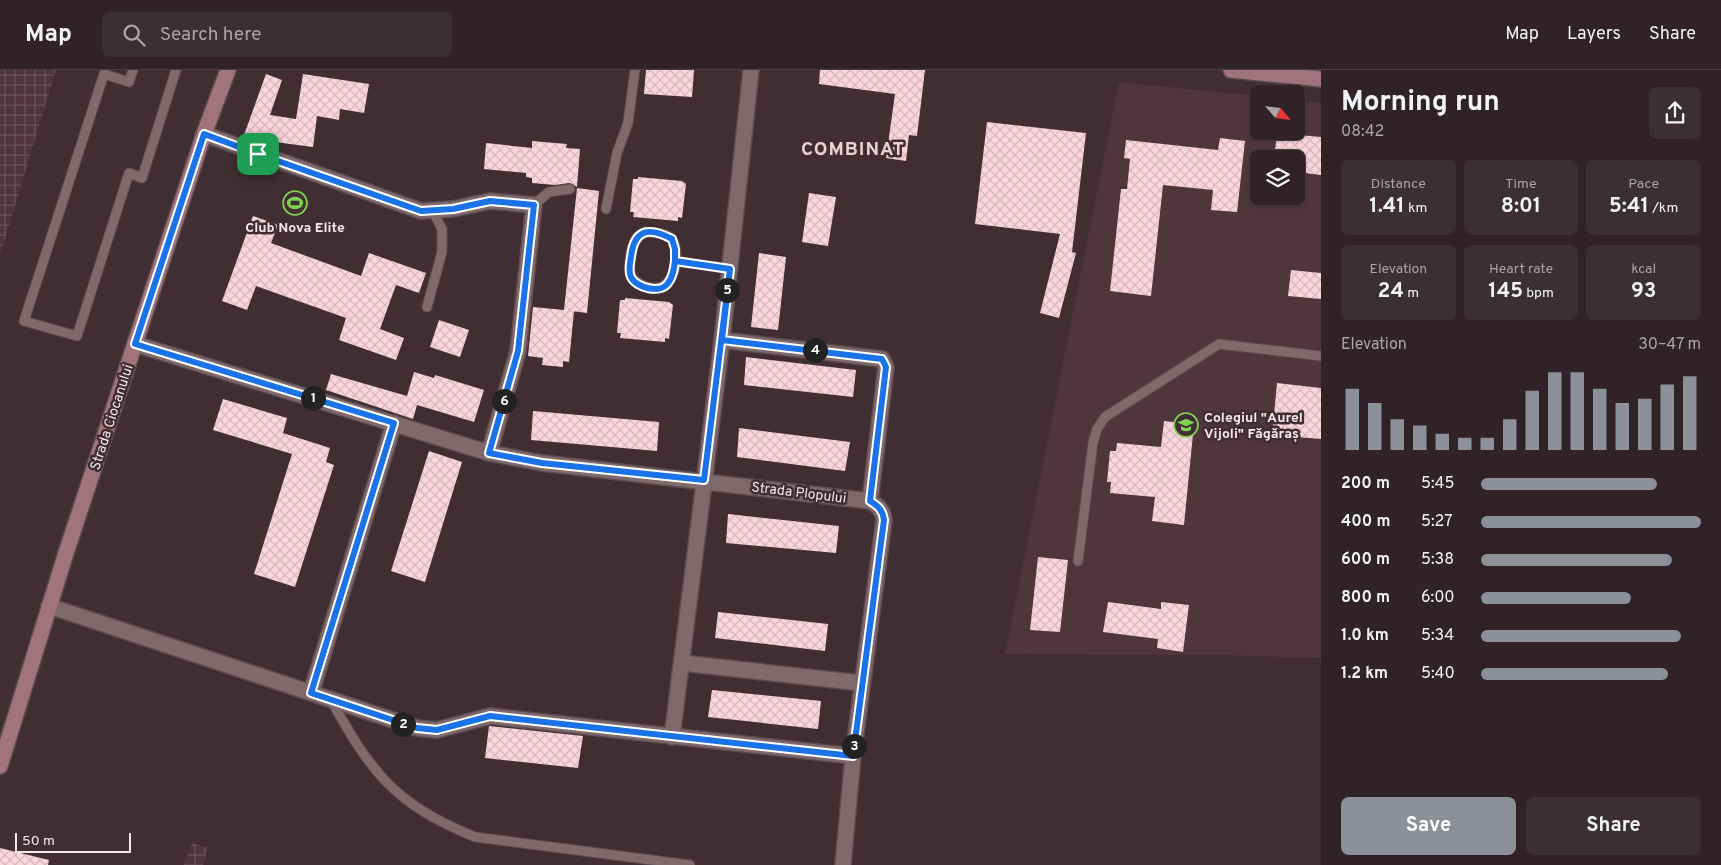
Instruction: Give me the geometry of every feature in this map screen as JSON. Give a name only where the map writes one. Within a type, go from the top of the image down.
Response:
[{"type":"main road","name":"Strada Ciocanului","points":[[0,766],[49,606],[204,134],[228,70]]},
{"type":"main road","points":[[1231,70],[1300,74],[1321,79]]},
{"type":"street","points":[[672,737],[722,340],[751,70]]},
{"type":"street","points":[[204,134],[421,211],[490,201],[534,205],[518,351],[489,453]]},
{"type":"street","points":[[722,340],[882,359],[886,367],[870,501],[879,506],[884,514],[884,520],[861,683],[843,865]]},
{"type":"street","name":"Strada Plopului","points":[[135,344],[489,453],[542,463],[704,480],[870,501]]},
{"type":"street","points":[[311,693],[394,423]]},
{"type":"street","points":[[49,606],[417,728],[437,730],[490,716],[853,756]]},
{"type":"street","points":[[682,664],[861,683]]},
{"type":"lane","points":[[133,70],[129,82],[104,74],[24,321],[77,336],[128,173],[142,178],[176,70]]},
{"type":"lane","points":[[606,209],[617,154],[628,123],[635,70]]},
{"type":"lane","points":[[534,205],[548,192],[570,189]]},
{"type":"lane","points":[[427,307],[442,252],[442,229],[432,210]]},
{"type":"lane","points":[[645,232],[661,234],[672,239],[675,249],[675,261],[673,275],[668,285],[659,289],[642,285],[631,277],[633,245],[638,235],[645,232]]},
{"type":"lane","points":[[675,261],[730,269]]},
{"type":"lane","points":[[1078,561],[1093,443],[1097,429],[1105,417],[1219,344],[1321,356]]},
{"type":"lane","points":[[331,700],[367,760],[384,781],[404,800],[460,831],[475,837],[690,865]]},
{"type":"shaded area","points":[[0,70],[56,70],[0,255]]},
{"type":"shaded area","name":"Colegiul \"Aurel Vijoli\" Făgăraș","points":[[1119,82],[1250,95],[1250,140],[1305,140],[1305,101],[1321,103],[1321,658],[1220,655],[1005,654]]},
{"type":"shaded area","points":[[192,843],[208,848],[203,865],[184,865]]},
{"type":"building","points":[[646,70],[694,70],[692,97],[644,94]]},
{"type":"building","points":[[820,70],[925,70],[917,136],[909,135],[906,161],[886,158],[895,94],[819,84]]},
{"type":"building","points":[[266,74],[282,80],[270,115],[296,119],[303,74],[369,84],[364,113],[340,109],[339,120],[317,116],[313,147],[259,140],[244,135]]},
{"type":"building","points":[[987,122],[1086,133],[1072,252],[1076,253],[1059,318],[1040,313],[1060,234],[975,224]]},
{"type":"building","points":[[1305,136],[1321,137],[1321,175],[1305,173],[1305,150],[1275,150],[1276,140],[1305,140]]},
{"type":"building","points":[[1220,138],[1245,141],[1237,212],[1211,210],[1213,190],[1163,185],[1151,296],[1110,291],[1121,189],[1127,189],[1130,159],[1124,158],[1126,140],[1218,150]]},
{"type":"building","points":[[532,141],[567,144],[566,148],[580,149],[577,187],[570,183],[555,185],[532,183],[532,178],[526,177],[526,173],[484,169],[486,143],[532,148]]},
{"type":"building","points":[[638,177],[682,181],[686,184],[682,218],[678,217],[678,221],[633,217],[634,212],[630,212],[633,179],[638,179]]},
{"type":"building","points":[[577,188],[599,191],[587,313],[564,310]]},
{"type":"building","points":[[809,193],[836,197],[828,246],[802,242]]},
{"type":"building","points":[[253,216],[278,225],[271,243],[361,276],[369,253],[426,273],[419,293],[396,285],[380,329],[404,338],[396,360],[339,340],[346,318],[256,286],[247,310],[222,301]]},
{"type":"building","points":[[759,253],[786,257],[778,330],[751,327]]},
{"type":"building","points":[[1291,270],[1321,273],[1321,299],[1288,296]]},
{"type":"building","points":[[625,298],[669,302],[673,305],[669,339],[665,338],[665,342],[620,338],[621,333],[617,333],[620,300],[625,300]]},
{"type":"building","points":[[533,307],[574,311],[569,362],[563,361],[563,367],[542,365],[543,358],[528,356]]},
{"type":"building","points":[[439,320],[469,330],[460,357],[430,347]]},
{"type":"building","points":[[746,357],[856,370],[853,397],[744,385]]},
{"type":"building","points":[[414,372],[434,378],[435,375],[484,390],[474,422],[417,405],[413,419],[326,390],[331,374],[407,396]]},
{"type":"building","points":[[1277,383],[1321,388],[1321,439],[1272,435]]},
{"type":"building","points":[[223,399],[287,418],[283,433],[330,448],[326,462],[334,465],[295,587],[254,574],[292,454],[213,430]]},
{"type":"building","points":[[533,411],[659,422],[657,451],[531,440]]},
{"type":"building","points":[[1164,421],[1194,424],[1184,525],[1152,521],[1155,497],[1110,493],[1111,482],[1107,482],[1110,451],[1116,451],[1117,443],[1161,447]]},
{"type":"building","points":[[739,428],[850,442],[845,471],[737,457]]},
{"type":"building","points":[[429,451],[462,462],[425,582],[391,571]]},
{"type":"building","points":[[728,514],[839,526],[836,553],[726,543]]},
{"type":"building","points":[[1038,557],[1068,560],[1060,632],[1030,630]]},
{"type":"building","points":[[1108,602],[1161,609],[1161,602],[1189,605],[1183,652],[1157,648],[1158,639],[1103,632]]},
{"type":"building","points":[[718,612],[828,624],[825,651],[715,638]]},
{"type":"building","points":[[712,690],[821,701],[818,729],[708,717]]},
{"type":"building","points":[[489,726],[583,736],[578,768],[485,758]]},
{"type":"building","points":[[0,848],[49,860],[48,865],[0,865]]},
{"type":"place","name":"Club Nova Elite","points":[[295,203]]},
{"type":"place","name":"Colegiul \"Aurel Vijoli\" Făgăraș","points":[[1186,425]]},
{"type":"district","name":"COMBINAT","points":[[853,148]]},
{"type":"route","points":[[258,154],[204,134],[135,344],[394,423],[311,693],[417,728],[437,730],[490,716],[853,756],[861,683],[884,520],[884,514],[879,506],[870,501],[886,367],[882,359],[722,340],[730,269],[675,261],[675,249],[672,239],[661,234],[645,232],[638,235],[635,239],[630,271],[631,277],[642,285],[659,289],[668,285],[673,275],[675,261],[730,269],[704,480],[542,463],[489,453],[512,378],[518,351],[534,205],[490,201],[453,209],[421,211],[258,154]]}]
